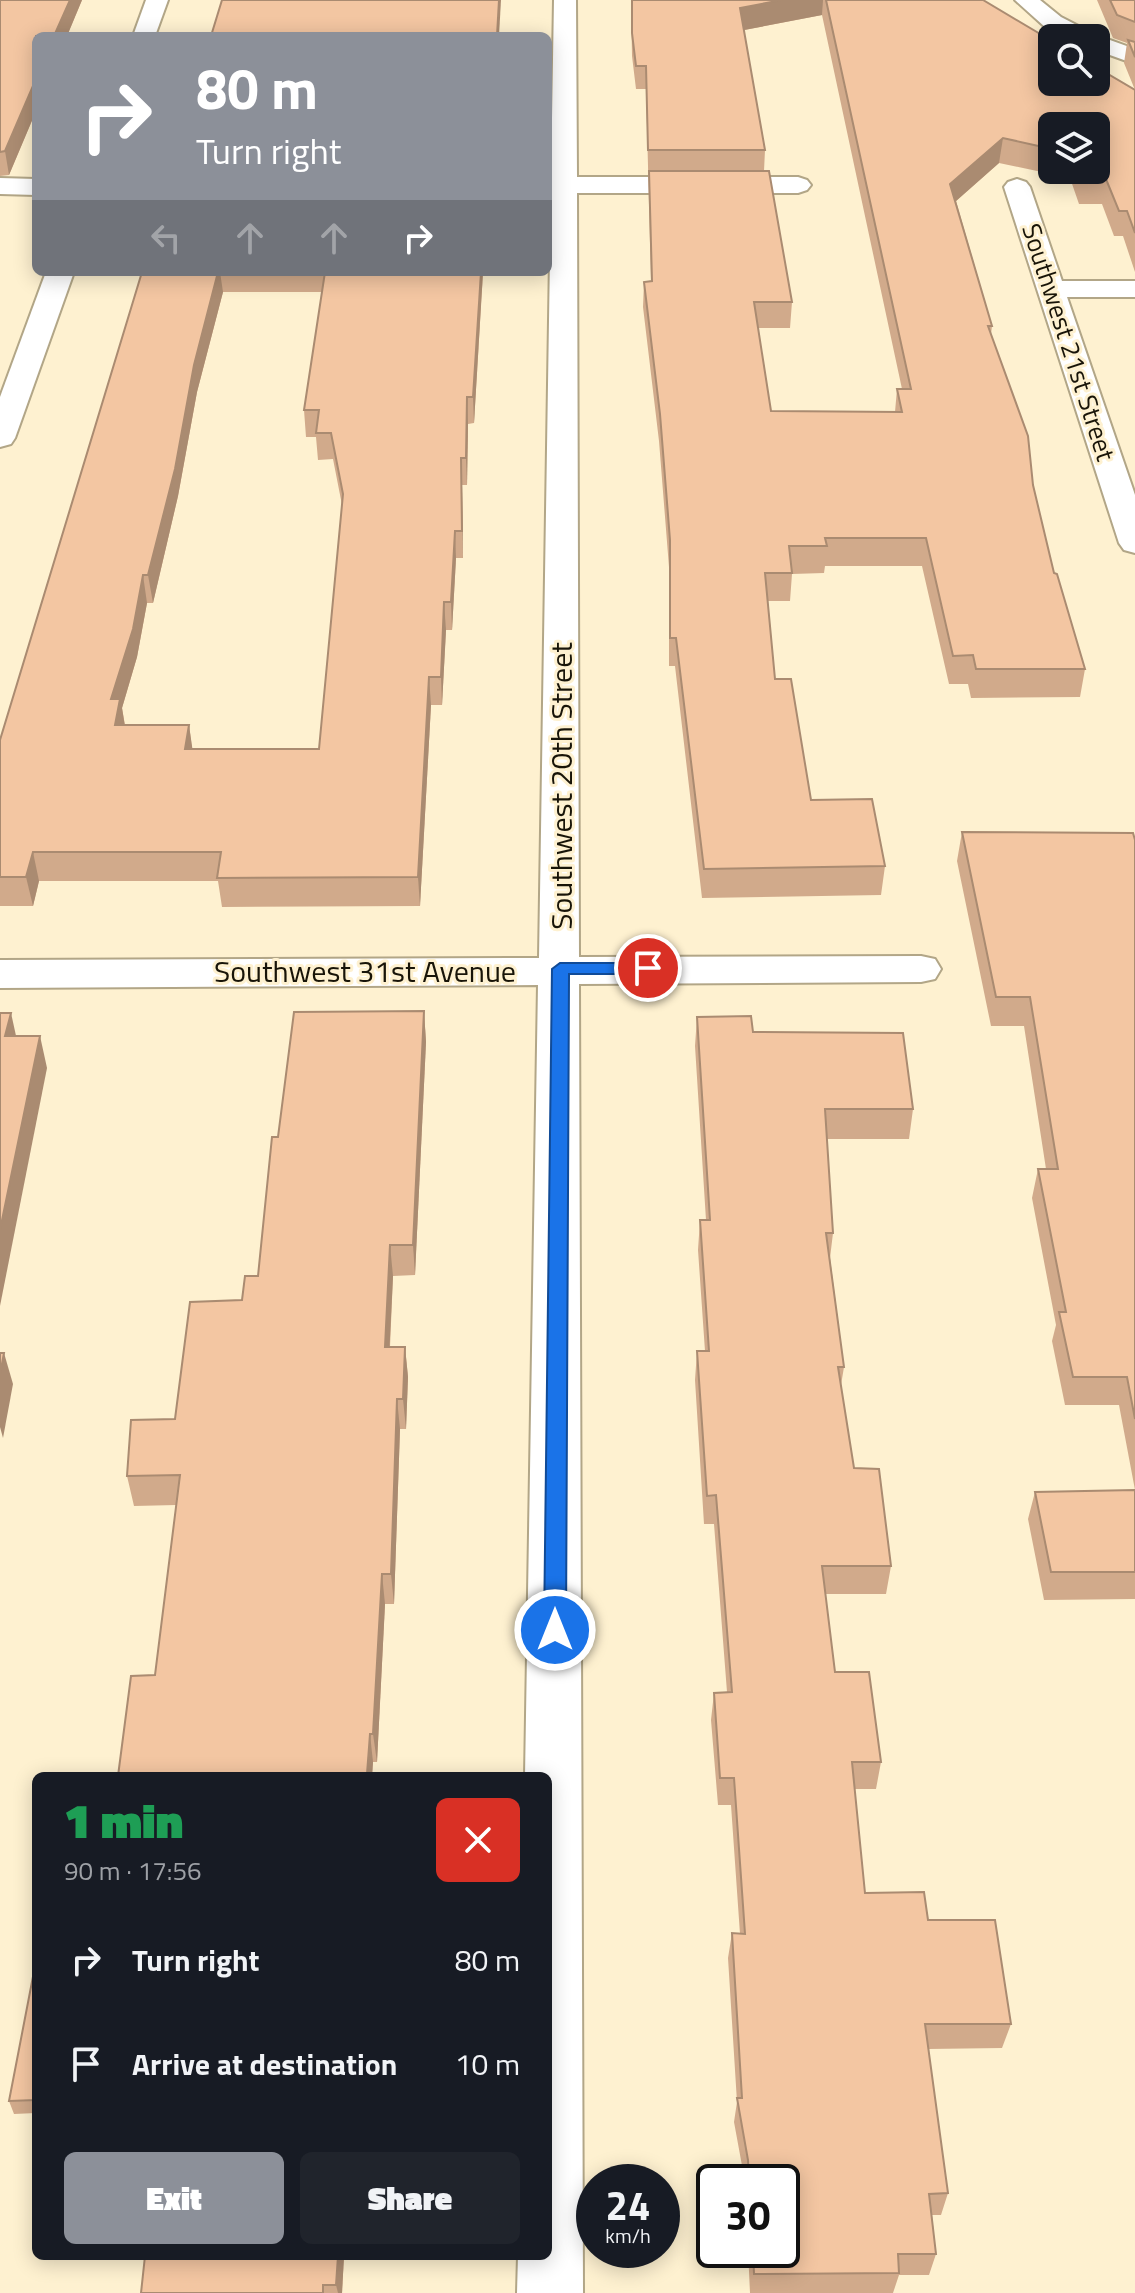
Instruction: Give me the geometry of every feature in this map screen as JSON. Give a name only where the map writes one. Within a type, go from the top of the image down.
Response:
[{"type":"street","points":[[145,32],[157,0]]},
{"type":"street","name":"Southwest 20th Street","points":[[552,2028],[560,969],[556,185],[565,0]]},
{"type":"street","points":[[1026,0],[1057,24]]},
{"type":"street","points":[[1110,47],[1135,57]]},
{"type":"street","points":[[556,185],[798,185]]},
{"type":"street","points":[[0,186],[32,187]]},
{"type":"street","name":"Southwest 21st Street","points":[[1017,187],[1135,543]]},
{"type":"street","points":[[0,438],[59,276]]},
{"type":"street","points":[[1052,289],[1135,289]]},
{"type":"street","name":"Southwest 31st Avenue","points":[[0,974],[921,969]]},
{"type":"street","name":"Southwest 20th Street","points":[[550,2260],[550,2293]]},
{"type":"building","points":[[0,0],[70,0],[56,32],[32,32],[32,88],[5,151],[0,152]]},
{"type":"building","points":[[222,0],[499,0],[497,32],[212,32]]},
{"type":"building","points":[[632,0],[782,0],[740,8],[765,150],[648,150],[646,66],[636,66]]},
{"type":"building","points":[[826,0],[983,0],[1038,33],[1038,96],[1110,96],[1110,75],[1135,90],[1135,233],[1127,211],[1119,211],[1108,184],[1110,112],[1038,112],[1038,146],[1003,138],[950,184],[992,326],[988,326],[1028,436],[1033,485],[1054,573],[1057,574],[1085,669],[976,669],[973,655],[953,656],[926,538],[825,538],[827,546],[789,546],[792,573],[765,573],[775,679],[791,679],[811,800],[872,799],[885,866],[704,869],[676,638],[670,638],[670,540],[660,414],[644,282],[652,281],[649,171],[769,171],[792,302],[754,302],[771,411],[902,412],[897,389],[911,389]]},
{"type":"building","points":[[1110,0],[1135,0],[1135,22],[1117,15]]},
{"type":"building","points":[[1128,40],[1135,42],[1135,57]]},
{"type":"building","points":[[141,276],[217,276],[194,365],[175,469],[148,575],[143,575],[133,629],[111,699],[120,699],[115,725],[189,725],[185,749],[319,749],[343,494],[331,433],[316,433],[319,410],[304,410],[324,276],[481,276],[473,397],[467,397],[466,458],[461,458],[462,531],[455,531],[451,602],[444,602],[441,677],[429,677],[418,877],[217,878],[221,852],[33,852],[26,877],[0,877],[0,740]]},
{"type":"building","points":[[962,832],[1133,833],[1135,1419],[1127,1377],[1073,1377],[1059,1312],[1066,1312],[1038,1169],[1058,1169],[1030,997],[996,997]]},
{"type":"building","points":[[424,1011],[413,1245],[390,1245],[385,1347],[405,1347],[403,1399],[397,1399],[391,1574],[382,1574],[373,1734],[370,1734],[367,1772],[119,1772],[131,1676],[155,1675],[180,1475],[127,1476],[131,1420],[175,1419],[190,1302],[242,1300],[245,1276],[258,1276],[272,1137],[278,1137],[294,1012]]},
{"type":"building","points":[[0,1013],[11,1013],[5,1036],[40,1036],[0,1230]]},
{"type":"building","points":[[751,1016],[753,1032],[903,1033],[913,1109],[825,1109],[833,1233],[826,1233],[844,1367],[838,1367],[854,1468],[879,1469],[891,1566],[822,1566],[835,1672],[869,1672],[881,1762],[852,1762],[865,1893],[924,1892],[928,1920],[995,1920],[1011,2024],[925,2024],[948,2193],[929,2194],[936,2254],[898,2254],[899,2273],[754,2274],[754,2268],[800,2268],[800,2164],[748,2164],[737,2098],[742,2098],[732,1933],[745,1934],[734,1778],[720,1778],[714,1693],[732,1692],[716,1495],[707,1496],[697,1351],[709,1351],[700,1220],[710,1220],[697,1017]]},
{"type":"building","points":[[0,1353],[4,1353],[0,1374]]},
{"type":"building","points":[[1135,1490],[1135,1572],[1051,1572],[1035,1492]]},
{"type":"building","points":[[32,1982],[32,2100],[9,2101]]},
{"type":"building","points":[[145,2260],[338,2260],[336,2285],[323,2285],[323,2293],[141,2293]]},
{"type":"route","points":[[555,1630],[560,969],[648,968]]}]
